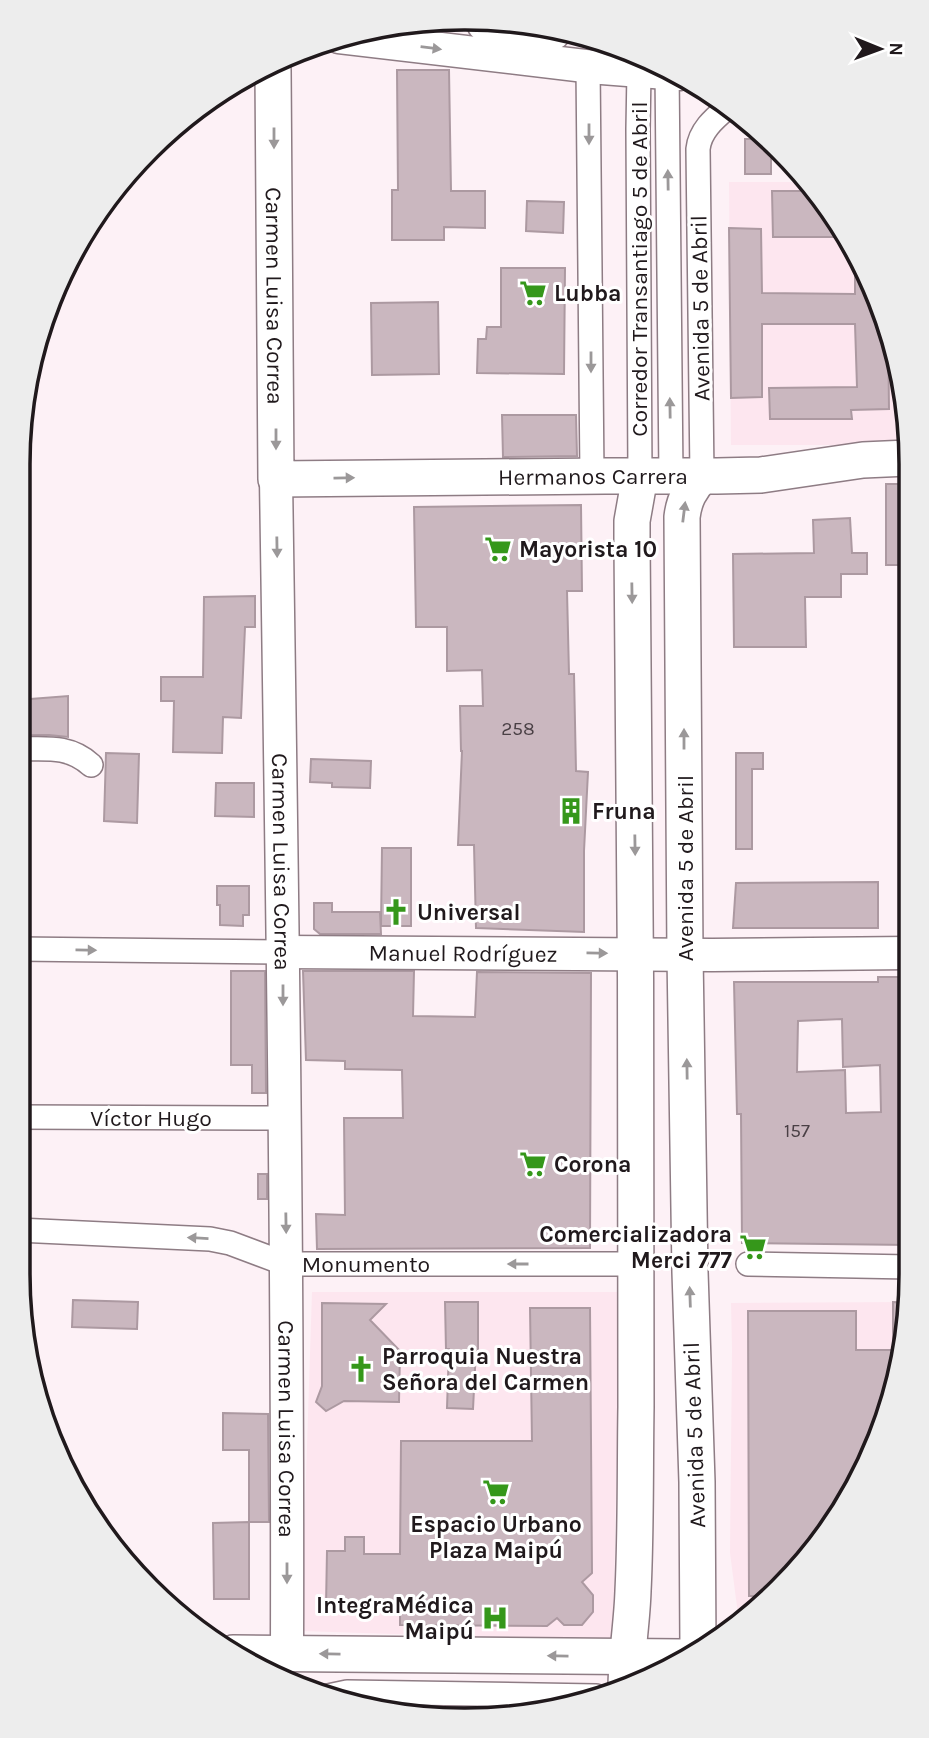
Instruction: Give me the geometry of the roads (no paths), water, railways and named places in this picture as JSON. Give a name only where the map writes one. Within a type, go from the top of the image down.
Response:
[{"type":"main road","points":[[370,41],[589,66],[644,69]]},
{"type":"main road","name":"Carmen Luisa Correa","points":[[273,75],[286,1264],[287,1654]]},
{"type":"main road","name":"Hermanos Carrera","points":[[276,479],[761,475],[863,460],[899,458]]},
{"type":"main road","name":"Avenida 5 de Abril","points":[[626,1673],[634,1582],[636,1407],[632,521],[671,476],[690,489],[682,517],[685,955],[698,1640]]},
{"type":"main road","name":"Manuel Rodríguez","points":[[283,952],[685,955],[899,953]]},
{"type":"main road","points":[[253,1653],[626,1673],[650,1666]]},
{"type":"street","points":[[589,66],[592,476]]},
{"type":"street","name":"Corredor Transantiago 5 de Abril","points":[[659,76],[671,476]]},
{"type":"street","name":"Corredor Transantiago 5 de Abril","points":[[659,76],[671,476]]},
{"type":"street","name":"Avenida 5 de Abril","points":[[671,476],[698,149],[702,136],[720,114]]},
{"type":"street","points":[[30,749],[64,750],[75,753],[91,765]]},
{"type":"street","name":"Manuel Rodríguez","points":[[30,949],[283,952]]},
{"type":"street","name":"Víctor Hugo","points":[[30,1117],[284,1118]]},
{"type":"street","name":"Monumento","points":[[30,1231],[210,1239],[230,1243],[286,1264],[635,1264]]},
{"type":"street","points":[[748,1264],[899,1267]]},
{"type":"street","points":[[349,1692],[567,1696]]},
{"type":"place","name":"Lubba","points":[[533,293]]},
{"type":"place","name":"Mayorista 10","points":[[498,549]]},
{"type":"place","name":"Fruna","points":[[571,811]]},
{"type":"place","name":"Universal","points":[[396,912]]},
{"type":"place","name":"Corona","points":[[533,1164]]},
{"type":"place","name":"Comercializadora Merci 777","points":[[753,1247]]},
{"type":"place","name":"Parroquia Nuestra Señora del Carmen","points":[[361,1369]]},
{"type":"place","name":"Espacio Urbano Plaza Maipú","points":[[496,1492]]},
{"type":"place","name":"IntegraMédica Maipú","points":[[495,1618]]}]
